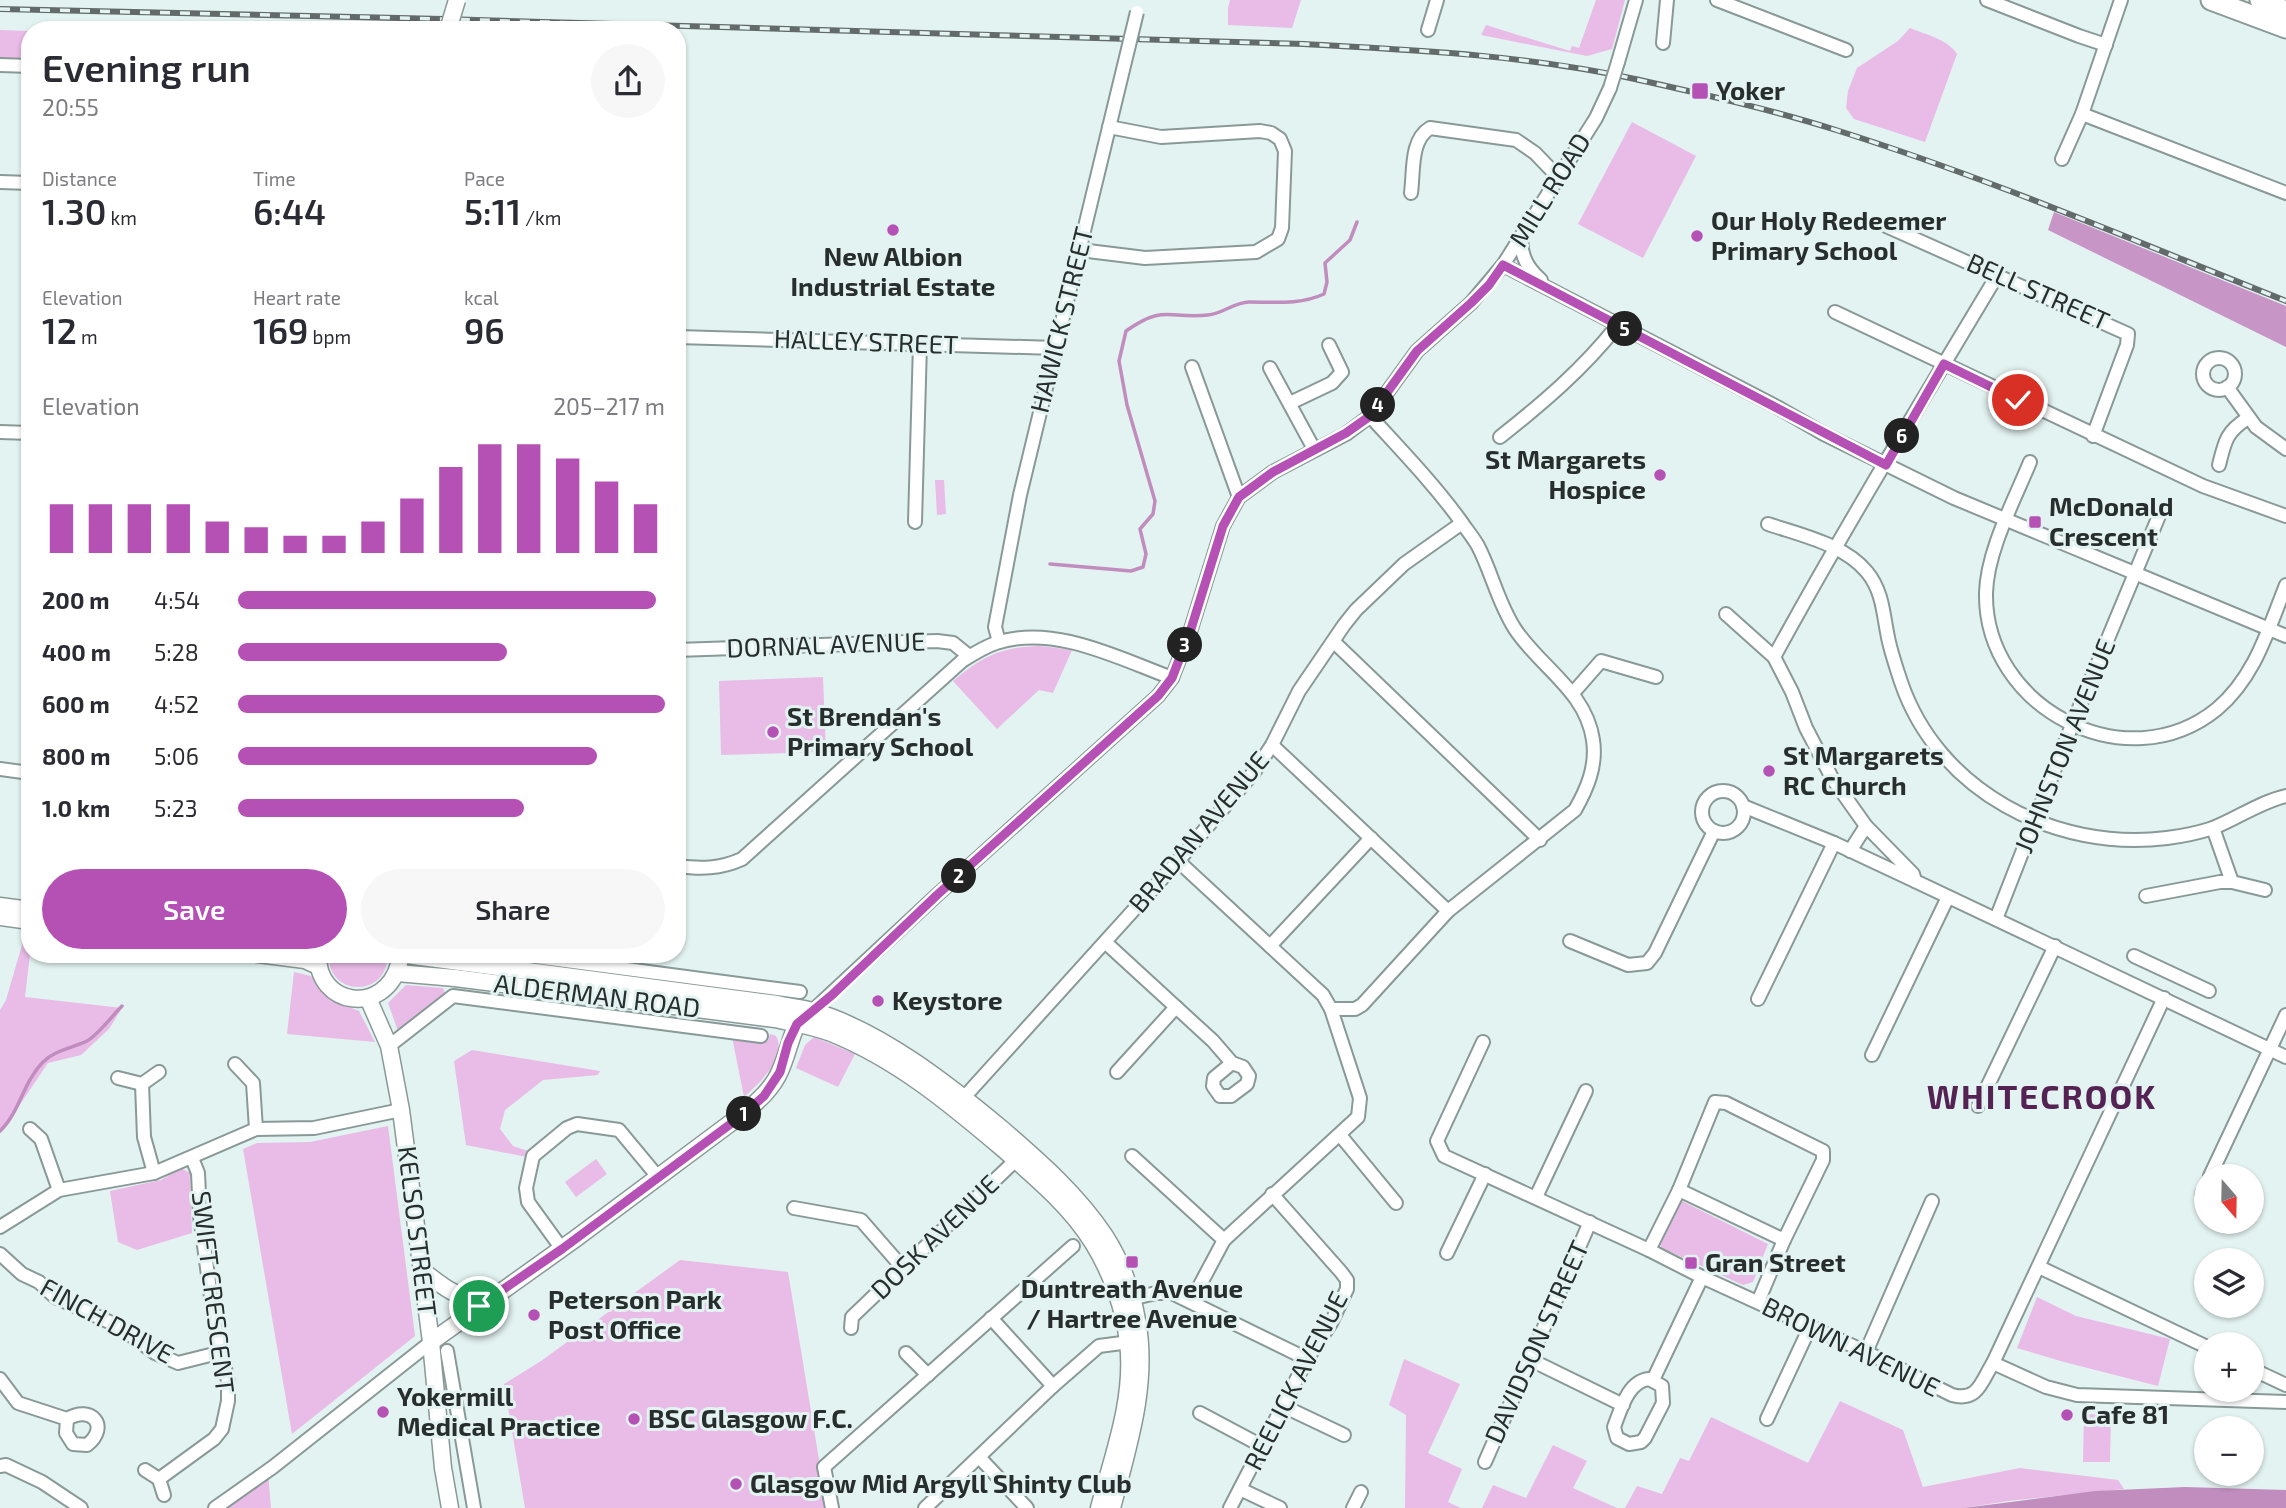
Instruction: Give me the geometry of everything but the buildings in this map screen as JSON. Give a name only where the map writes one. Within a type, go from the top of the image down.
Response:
[{"type":"main road","points":[[2211,0],[2286,28]]},
{"type":"main road","points":[[2260,0],[2286,10]]},
{"type":"street","points":[[451,21],[457,0]]},
{"type":"street","points":[[1428,30],[1437,0]]},
{"type":"street","name":"MILL ROAD","points":[[1370,416],[1417,351],[1489,285],[1503,265],[1596,118],[1610,89],[1636,0]]},
{"type":"street","points":[[1663,43],[1667,0]]},
{"type":"street","points":[[1717,0],[1846,50]]},
{"type":"street","points":[[1987,0],[2106,44]]},
{"type":"street","points":[[2062,159],[2082,114],[2121,0]]},
{"type":"street","name":"HAWICK STREET","points":[[998,642],[995,627],[1020,495],[1138,6]]},
{"type":"street","points":[[0,65],[21,66]]},
{"type":"street","points":[[2082,114],[2286,193]]},
{"type":"street","points":[[1080,250],[1145,258],[1255,252],[1278,239],[1282,228],[1285,151],[1280,139],[1271,133],[1249,131],[1161,136],[1109,127]]},
{"type":"street","points":[[1411,192],[1417,142],[1430,128],[1516,141],[1535,153],[1558,177]]},
{"type":"street","points":[[0,182],[21,183]]},
{"type":"street","name":"BELL STREET","points":[[1886,226],[2128,334],[2127,345],[2093,436]]},
{"type":"street","points":[[1522,234],[1522,252],[1529,267],[1560,295]]},
{"type":"street","points":[[1503,265],[1954,498],[2286,636]]},
{"type":"street","points":[[1773,657],[1834,547],[1886,465],[1998,274]]},
{"type":"street","points":[[1835,313],[2203,486],[2286,516]]},
{"type":"street","points":[[1500,437],[1552,395],[1595,354],[1617,326]]},
{"type":"street","name":"HALLEY STREET","points":[[686,337],[1056,348]]},
{"type":"street","points":[[915,522],[920,344]]},
{"type":"street","points":[[1290,403],[1332,383],[1342,372],[1329,345]]},
{"type":"street","points":[[1192,367],[1239,497]]},
{"type":"street","points":[[1270,368],[1314,449]]},
{"type":"street","points":[[2227,387],[2248,418],[2265,435],[2286,449]]},
{"type":"street","points":[[215,1508],[273,1467],[496,1293],[562,1249],[744,1114],[764,1096],[780,1072],[788,1043],[797,1024],[1158,696],[1172,678],[1191,629],[1223,526],[1239,497],[1273,472],[1346,433],[1370,416],[1442,495],[1477,545],[1514,628],[1531,652],[1573,693],[1586,714],[1593,740],[1591,777],[1575,810],[1448,911],[1362,1005],[1355,1009],[1331,1009]]},
{"type":"street","points":[[2219,465],[2226,436],[2248,418]]},
{"type":"street","points":[[0,432],[21,433]]},
{"type":"street","points":[[2030,462],[2006,520],[1988,575],[1986,594],[1990,628],[1995,645],[2016,681],[2035,702],[2072,725],[2102,736],[2152,737],[2194,723],[2215,710],[2250,672],[2286,585]]},
{"type":"street","name":"JOHNSTON AVENUE","points":[[1996,919],[2072,725],[2161,511]]},
{"type":"street","name":"BRADAN AVENUE","points":[[960,1103],[1229,803],[1272,745],[1299,691],[1344,625],[1404,564],[1462,523]]},
{"type":"street","points":[[1768,524],[1834,547],[1866,570],[1881,597],[1890,645],[1902,685],[1915,715],[1945,757],[2008,808],[2035,822],[2090,836],[2138,840],[2190,835],[2213,828],[2286,796]]},
{"type":"street","points":[[1726,614],[1773,657],[1821,757],[1866,826],[1913,874],[1914,881]]},
{"type":"street","points":[[686,867],[724,867],[742,859],[966,658],[998,642],[1021,638],[1068,642],[1172,678]]},
{"type":"street","name":"DORNAL AVENUE","points":[[686,650],[937,641],[953,643],[966,658]]},
{"type":"street","points":[[1334,642],[1540,840]]},
{"type":"street","points":[[1573,693],[1601,661],[1656,677]]},
{"type":"street","points":[[1272,745],[1448,911]]},
{"type":"street","points":[[0,769],[21,772]]},
{"type":"street","points":[[1719,791],[1732,792],[1744,806],[1740,824],[1733,831],[1714,831],[1705,822],[1702,811],[1707,798],[1719,791]]},
{"type":"street","points":[[1744,806],[1850,850],[2286,1057]]},
{"type":"street","points":[[1850,850],[1866,826]]},
{"type":"street","points":[[2213,828],[2232,882]]},
{"type":"street","points":[[1570,941],[1628,965],[1647,963],[1655,953],[1714,831]]},
{"type":"street","points":[[1270,946],[1371,838]]},
{"type":"street","points":[[1758,999],[1834,843]]},
{"type":"street","points":[[1178,861],[1323,995],[1331,1009],[1360,1098],[1358,1117],[1224,1240],[1192,1300]]},
{"type":"street","points":[[2146,896],[2220,881],[2265,890]]},
{"type":"street","points":[[1872,1055],[1948,897]]},
{"type":"street","points":[[0,906],[21,909]]},
{"type":"street","points":[[0,917],[21,920]]},
{"type":"street","points":[[1105,942],[1213,1041],[1233,1063]]},
{"type":"street","points":[[1978,1106],[2055,946]]},
{"type":"street","points":[[2134,956],[2209,991]]},
{"type":"street","points":[[2136,985],[2147,962]]},
{"type":"street","points":[[319,963],[324,979],[337,993],[349,998],[368,998],[388,986],[397,973]]},
{"type":"street","name":"ALDERMAN ROAD","points":[[398,963],[397,973],[775,1018],[829,1032],[884,1059],[960,1103]]},
{"type":"street","name":"ALDERMAN ROAD","points":[[480,963],[739,992],[800,992]]},
{"type":"street","name":"ALDERMAN ROAD","points":[[567,963],[739,992],[813,1011],[894,1049],[960,1103]]},
{"type":"street","name":"ALDERMAN ROAD","points":[[389,1046],[453,996],[761,1036]]},
{"type":"street","name":"KELSO STREET","points":[[368,998],[389,1046],[401,1110],[450,1508]]},
{"type":"street","name":"BROWN AVENUE","points":[[1483,1042],[1437,1141],[1444,1156],[1963,1398],[1974,1394],[1993,1363],[2164,998]]},
{"type":"street","points":[[1117,1072],[1176,1007]]},
{"type":"street","points":[[2216,1164],[2286,1015]]},
{"type":"street","points":[[235,1064],[253,1083],[256,1129]]},
{"type":"street","points":[[118,1078],[142,1084],[159,1072]]},
{"type":"street","points":[[142,1084],[144,1137],[154,1173]]},
{"type":"street","points":[[1536,1197],[1586,1091]]},
{"type":"street","points":[[1649,1250],[1679,1190],[1715,1102],[1726,1102],[1823,1152],[1823,1160],[1784,1240],[1758,1302]]},
{"type":"street","points":[[960,1103],[1074,1197],[1096,1224],[1118,1260],[1140,1384],[1136,1413],[1112,1508]]},
{"type":"street","points":[[0,1227],[59,1190],[154,1173],[256,1129],[314,1128],[401,1110]]},
{"type":"street","points":[[562,1249],[528,1202],[526,1188],[533,1156],[567,1128],[577,1124],[619,1130],[657,1177]]},
{"type":"street","points":[[30,1129],[41,1139],[59,1190]]},
{"type":"street","points":[[1340,1135],[1396,1202]]},
{"type":"street","name":"DOSK AVENUE","points":[[851,1328],[852,1317],[1021,1155]]},
{"type":"street","points":[[1132,1156],[1224,1240]]},
{"type":"street","name":"SWIFT CRESCENT","points":[[159,1479],[214,1439],[222,1429],[228,1402],[228,1381],[215,1327],[200,1216],[198,1173],[192,1158]]},
{"type":"street","points":[[1447,1253],[1485,1174]]},
{"type":"street","points":[[1679,1190],[1784,1240]]},
{"type":"street","name":"REELICK AVENUE","points":[[1230,1508],[1307,1359],[1331,1323],[1347,1289],[1346,1280],[1272,1194]]},
{"type":"street","points":[[1866,1352],[1932,1201]]},
{"type":"street","points":[[794,1208],[861,1220],[902,1267]]},
{"type":"street","name":"DAVIDSON STREET","points":[[1485,1462],[1590,1222]]},
{"type":"street","points":[[832,1508],[824,1467],[1073,1246]]},
{"type":"street","name":"FINCH DRIVE","points":[[0,1254],[22,1274],[39,1282],[55,1297],[118,1326],[155,1353],[178,1363],[222,1352]]},
{"type":"street","points":[[2039,1267],[2194,1341]]},
{"type":"street","points":[[422,1270],[457,1295],[477,1300],[496,1293]]},
{"type":"street","points":[[1653,1380],[1702,1277]]},
{"type":"street","points":[[1126,1300],[1156,1293],[1172,1293],[1192,1300],[1307,1359]]},
{"type":"street","points":[[991,1318],[1053,1386]]},
{"type":"street","points":[[1767,1419],[1810,1327]]},
{"type":"street","points":[[925,1508],[1098,1346],[1134,1341]]},
{"type":"street","points":[[1099,1508],[1124,1414],[1134,1341]]},
{"type":"street","name":"KELSO STREET","points":[[447,1351],[474,1508]]},
{"type":"street","points":[[906,1353],[928,1375]]},
{"type":"street","points":[[1529,1359],[1623,1405]]},
{"type":"street","points":[[1993,1363],[2046,1387],[2077,1395],[2286,1402]]},
{"type":"street","points":[[2264,1375],[2286,1385]]},
{"type":"street","points":[[0,1379],[18,1403],[67,1419]]},
{"type":"street","points":[[1640,1380],[1653,1380],[1662,1386],[1663,1403],[1645,1438],[1641,1442],[1629,1444],[1617,1438],[1614,1427],[1633,1386],[1640,1380]]},
{"type":"street","points":[[1283,1406],[1344,1435]]},
{"type":"street","points":[[1200,1413],[1262,1446]]},
{"type":"street","points":[[979,1457],[1027,1508]]},
{"type":"street","points":[[443,1468],[467,1463]]},
{"type":"street","points":[[0,1466],[6,1465],[42,1482],[82,1508]]},
{"type":"street","points":[[145,1470],[159,1479],[164,1495]]},
{"type":"street","points":[[1240,1489],[1280,1508]]},
{"type":"street","points":[[1353,1508],[1361,1492]]},
{"type":"shaded area","points":[[1230,0],[1301,0],[1292,28],[1228,25]]},
{"type":"shaded area","points":[[1596,0],[1625,0],[1612,49],[1587,56],[1481,35],[1486,25],[1570,51],[1572,46],[1579,48]]},
{"type":"shaded area","points":[[1910,28],[1942,41],[1957,54],[1925,142],[1854,119],[1846,108],[1848,91],[1857,68],[1898,41]]},
{"type":"shaded area","points":[[0,30],[21,31],[21,58],[0,58]]},
{"type":"shaded area","points":[[1632,122],[1696,156],[1643,258],[1578,224]]},
{"type":"shaded area","points":[[2054,212],[2286,306],[2286,347],[2048,230]]},
{"type":"shaded area","points":[[935,480],[944,480],[946,514],[937,515]]},
{"type":"shaded area","points":[[1040,646],[1072,650],[1053,693],[1039,690],[997,729],[953,681],[993,654],[1014,648]]},
{"type":"shaded area","points":[[823,677],[826,752],[721,755],[719,681]]},
{"type":"shaded area","points":[[21,948],[21,963],[29,963],[25,997],[122,1008],[109,1029],[81,1055],[48,1063],[0,1134],[0,1010],[6,1000]]},
{"type":"shaded area","points":[[330,963],[386,963],[379,979],[358,987],[337,979]]},
{"type":"shaded area","points":[[294,972],[311,976],[329,999],[359,1011],[375,1042],[287,1034]]},
{"type":"shaded area","points":[[406,985],[443,988],[445,993],[406,1028],[398,1031],[388,1003]]},
{"type":"shaded area","points":[[770,1034],[776,1036],[779,1044],[775,1062],[744,1097],[732,1037],[768,1041]]},
{"type":"shaded area","points":[[814,1037],[855,1054],[838,1087],[796,1068],[805,1045]]},
{"type":"shaded area","points":[[472,1050],[600,1071],[598,1075],[543,1080],[505,1110],[500,1129],[513,1146],[531,1152],[527,1157],[466,1145],[454,1061]]},
{"type":"shaded area","points":[[388,1126],[415,1336],[292,1434],[243,1149],[257,1143],[310,1142]]},
{"type":"shaded area","points":[[596,1159],[607,1174],[576,1197],[565,1182]]},
{"type":"shaded area","points":[[181,1168],[190,1173],[192,1233],[137,1250],[118,1242],[110,1191],[161,1180]]},
{"type":"shaded area","points":[[1682,1201],[1768,1244],[1753,1282],[1743,1285],[1662,1248],[1659,1243],[1676,1203]]},
{"type":"shaded area","points":[[680,1260],[788,1272],[827,1508],[525,1508],[504,1384],[541,1361]]},
{"type":"shaded area","points":[[2037,1297],[2076,1316],[2170,1339],[2158,1386],[2017,1348]]},
{"type":"shaded area","points":[[1404,1359],[1460,1384],[1428,1453],[1462,1469],[1448,1502],[1461,1508],[1405,1508],[1406,1415],[1389,1405]]},
{"type":"shaded area","points":[[1840,1401],[1903,1430],[1923,1487],[2020,1468],[2118,1480],[2124,1489],[1964,1508],[1625,1508],[1637,1486],[1662,1494],[1680,1458],[1689,1461],[1711,1417],[1808,1463]]},
{"type":"shaded area","points":[[2084,1414],[2111,1415],[2110,1462],[2083,1462]]},
{"type":"shaded area","points":[[1553,1445],[1587,1461],[1573,1488],[1617,1508],[1482,1508],[1493,1485],[1526,1498]]},
{"type":"shaded area","points":[[268,1473],[271,1508],[220,1508]]},
{"type":"shaded area","points":[[2185,1487],[2286,1490],[2286,1508],[1964,1508],[2095,1491]]},
{"type":"waterway","points":[[1050,564],[1131,571],[1143,567],[1146,554],[1140,529],[1153,514],[1155,501],[1127,405],[1119,361],[1126,331],[1158,315],[1208,315],[1244,303],[1296,301],[1324,294],[1327,282],[1325,263],[1350,240],[1357,222]]},
{"type":"waterway","points":[[0,1131],[43,1062],[58,1052],[87,1041],[122,1006]]},
{"type":"railway","points":[[0,9],[512,21]]},
{"type":"railway","points":[[686,26],[1304,44],[1429,51],[1594,71],[1711,96],[1836,130],[2006,190],[2286,301]]},
{"type":"place","name":"Yoker","points":[[1700,91]]},
{"type":"place","name":"New Albion Industrial Estate","points":[[893,230]]},
{"type":"place","name":"Our Holy Redeemer Primary School","points":[[1697,236]]},
{"type":"place","name":"St Margarets Hospice","points":[[1660,475]]},
{"type":"place","name":"McDonald Crescent","points":[[2035,522]]},
{"type":"place","name":"St Brendan's Primary School","points":[[773,732]]},
{"type":"place","name":"St Margarets RC Church","points":[[1769,771]]},
{"type":"place","name":"Keystore","points":[[878,1001]]},
{"type":"place","name":"Duntreath Avenue / Hartree Avenue","points":[[1132,1262]]},
{"type":"place","name":"Gran Street","points":[[1691,1263]]},
{"type":"place","name":"Peterson Park Post Office","points":[[534,1315]]},
{"type":"place","name":"Yokermill Medical Practice","points":[[383,1412]]},
{"type":"place","name":"Cafe 81","points":[[2067,1415]]},
{"type":"place","name":"BSC Glasgow F.C.","points":[[634,1419]]},
{"type":"place","name":"Glasgow Mid Argyll Shinty Club","points":[[736,1484]]},
{"type":"district","name":"WHITECROOK","points":[[2042,1097]]},
{"type":"route","points":[[479,1306],[562,1249],[744,1114],[764,1096],[780,1072],[788,1043],[797,1024],[1158,696],[1172,678],[1191,629],[1223,526],[1239,497],[1273,472],[1346,433],[1370,416],[1417,351],[1471,303],[1489,285],[1503,265],[1886,465],[1944,364],[2018,400]]}]
